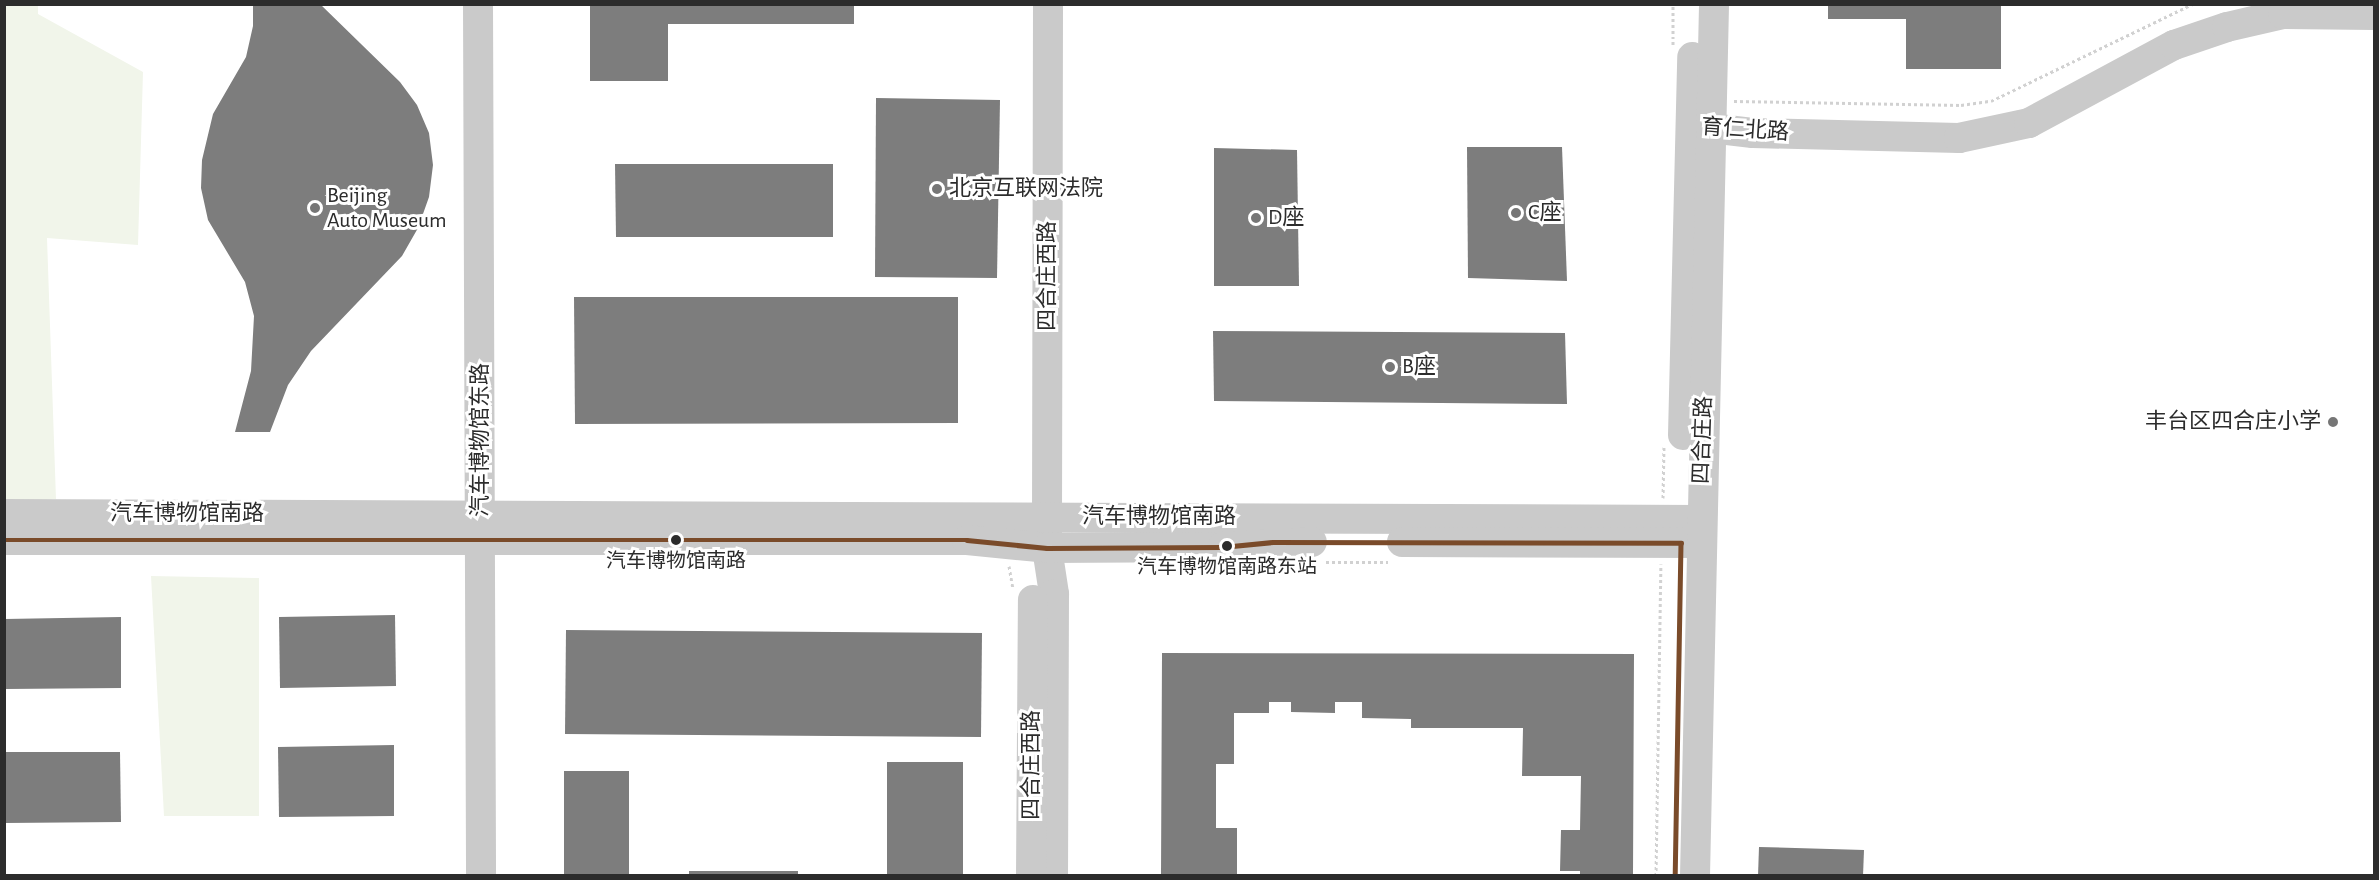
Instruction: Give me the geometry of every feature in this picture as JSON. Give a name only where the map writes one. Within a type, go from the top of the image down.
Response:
[{"type":"street","name":"汽车博物馆东路","points":[[478,4],[482,529],[481,876]]},
{"type":"street","name":"四合庄西路","points":[[1048,4],[1047,548],[1054,594],[1053,876]]},
{"type":"street","name":"四合庄路","points":[[1694,4],[1711,120]]},
{"type":"street","name":"四合庄路","points":[[1675,876],[1685,537],[1711,120],[1714,4]]},
{"type":"street","name":"育仁北路","points":[[1711,120],[1754,117],[1959,122],[2028,113],[2169,37],[2239,14],[2268,6],[2374,9]]},
{"type":"street","name":"育仁北路","points":[[1711,120],[1959,138],[2029,123],[2174,45],[2228,27],[2283,14],[2374,15]]},
{"type":"street","name":"汽车博物馆南路","points":[[4,514],[482,529],[967,540],[1047,548],[1222,547],[1273,542],[1685,537]]},
{"type":"street","name":"汽车博物馆南路","points":[[4,540],[1047,518],[1685,537]]},
{"type":"street","name":"四合庄路","points":[[1685,537],[1695,876]]},
{"type":"street","name":"四合庄西路","points":[[1031,876],[1033,594],[1047,548]]},
{"type":"path","points":[[1711,120],[1961,105],[1990,100],[2193,4]]},
{"type":"path","points":[[1651,562],[1685,537]]},
{"type":"path","points":[[1322,562],[1392,562]]},
{"type":"shaded area","points":[[5,5],[38,5],[38,14],[143,72],[138,245],[47,238],[56,499],[5,504]]},
{"type":"shaded area","points":[[151,576],[259,578],[259,816],[164,816]]},
{"type":"building","name":"Beijing Auto Museum","points":[[253,4],[320,4],[400,82],[417,105],[429,133],[433,165],[429,197],[418,228],[402,256],[311,351],[288,385],[270,432],[235,432],[251,371],[254,316],[245,282],[208,220],[201,188],[202,160],[213,114],[246,57],[253,26]]},
{"type":"building","points":[[590,4],[854,4],[854,24],[668,24],[668,81],[590,81]]},
{"type":"building","points":[[1828,4],[2001,4],[2001,69],[1906,69],[1906,19],[1828,19]]},
{"type":"building","name":"北京互联网法院","points":[[876,98],[1000,100],[997,278],[875,277]]},
{"type":"building","name":"C座","points":[[1467,147],[1562,147],[1567,281],[1468,278]]},
{"type":"building","name":"D座","points":[[1214,148],[1297,150],[1299,286],[1214,286]]},
{"type":"building","points":[[615,164],[833,164],[833,237],[616,237]]},
{"type":"building","points":[[574,297],[958,297],[958,423],[575,424]]},
{"type":"building","name":"B座","points":[[1213,331],[1565,333],[1567,404],[1214,401]]},
{"type":"building","points":[[395,615],[396,686],[280,688],[279,617]]},
{"type":"building","points":[[121,617],[121,688],[6,689],[5,619]]},
{"type":"building","points":[[566,630],[982,633],[981,737],[565,734]]},
{"type":"building","points":[[1162,653],[1634,654],[1633,876],[1580,876],[1580,871],[1560,871],[1561,830],[1580,830],[1581,776],[1522,776],[1523,728],[1411,728],[1411,719],[1362,718],[1362,702],[1335,702],[1335,713],[1291,712],[1291,702],[1269,702],[1269,713],[1234,713],[1234,764],[1216,764],[1216,828],[1237,828],[1237,876],[1161,876]]},
{"type":"building","points":[[394,745],[394,816],[279,817],[278,747]]},
{"type":"building","points":[[5,752],[120,752],[121,822],[5,823]]},
{"type":"building","points":[[887,762],[963,762],[963,876],[887,876]]},
{"type":"building","points":[[564,771],[629,771],[629,876],[564,876]]},
{"type":"building","points":[[1759,847],[1864,850],[1863,876],[1758,876]]},
{"type":"building","points":[[689,871],[798,871],[798,876],[689,876]]},
{"type":"transit line","points":[[4,540],[967,540],[1047,548],[1222,547],[1273,542],[1681,543],[1675,876]]},
{"type":"place","name":"北京互联网法院","points":[[937,189]]},
{"type":"place","name":"Beijing Auto Museum","points":[[315,208]]},
{"type":"place","name":"C座","points":[[1516,213]]},
{"type":"place","name":"D座","points":[[1256,218]]},
{"type":"place","name":"B座","points":[[1390,367]]},
{"type":"place","name":"丰台区四合庄小学","points":[[2333,422]]},
{"type":"place","name":"汽车博物馆南路","points":[[676,540]]},
{"type":"place","name":"汽车博物馆南路东站","points":[[1227,546]]}]
